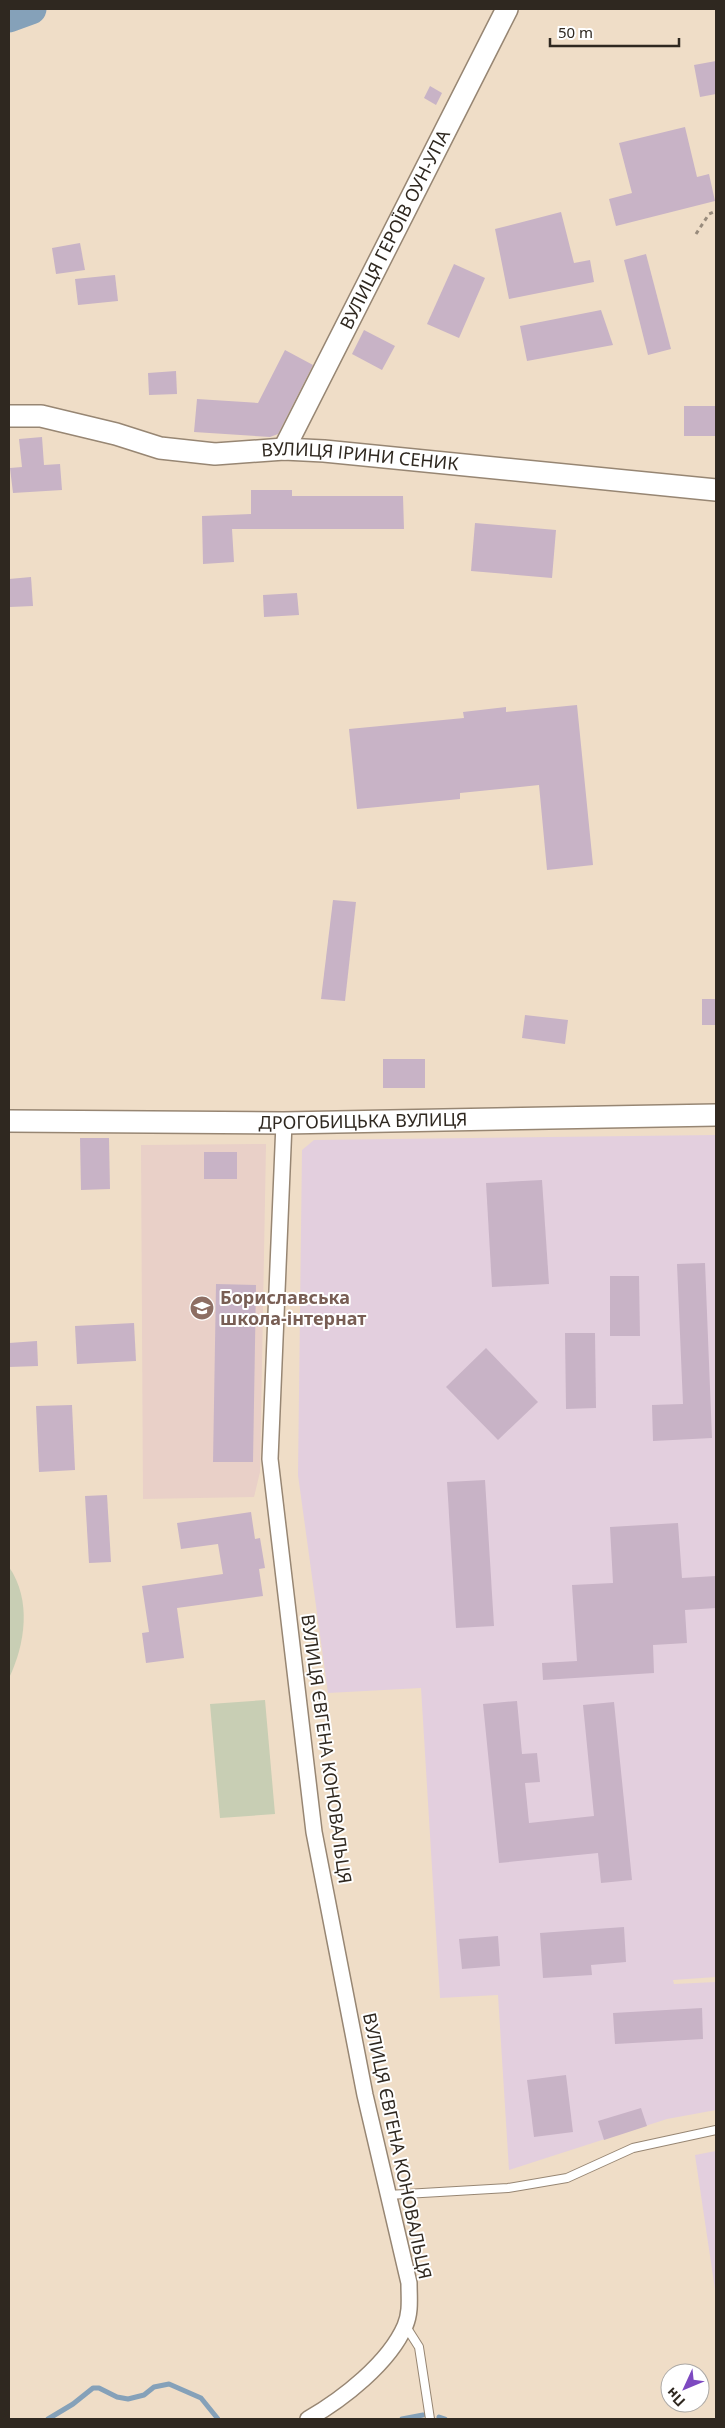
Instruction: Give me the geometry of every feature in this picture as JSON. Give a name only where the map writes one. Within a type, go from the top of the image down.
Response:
[{"type":"street","name":"ВУЛИЦЯ ГЕРОЇВ ОУН-УПА","points":[[284,449],[507,9]]},
{"type":"street","name":"ВУЛИЦЯ ІРИНИ СЕНИК","points":[[9,416],[41,416],[63,420],[160,448],[215,454],[284,449],[324,451],[716,490]]},
{"type":"street","name":"ДРОГОБИЦЬКА ВУЛИЦЯ","points":[[9,1120],[284,1123],[716,1115]]},
{"type":"street","name":"ВУЛИЦЯ ЄВГЕНА КОНОВАЛЬЦЯ","points":[[284,1123],[270,1459],[314,1832],[365,2094],[409,2284],[410,2308],[396,2342],[374,2368],[328,2407],[308,2419]]},
{"type":"lane","points":[[388,2195],[508,2188],[568,2178],[633,2148],[716,2130]]},
{"type":"lane","points":[[405,2324],[419,2347],[430,2419]]},
{"type":"path","points":[[696,234],[709,214],[716,211]]},
{"type":"shaded area","points":[[716,1135],[716,1977],[673,1980],[674,1984],[716,1982],[716,2110],[667,2119],[509,2170],[498,1995],[440,1998],[421,1688],[328,1693],[298,1475],[302,1150],[314,1140]]},
{"type":"shaded area","name":"Бориславська школа-інтернат","points":[[266,1144],[260,1472],[254,1497],[143,1499],[141,1145]]},
{"type":"shaded area","points":[[716,2151],[716,2296],[695,2155]]},
{"type":"green space","points":[[9,1567],[21,1594],[24,1622],[19,1651],[9,1678]]},
{"type":"green space","points":[[265,1700],[275,1814],[220,1818],[210,1704]]},
{"type":"building","points":[[716,61],[716,94],[700,97],[694,65]]},
{"type":"building","points":[[430,86],[442,93],[436,105],[424,98]]},
{"type":"building","points":[[685,127],[697,177],[709,174],[715,201],[616,226],[609,199],[632,193],[619,143]]},
{"type":"building","points":[[561,212],[574,263],[590,260],[594,282],[509,299],[495,229]]},
{"type":"building","points":[[80,243],[85,270],[56,274],[52,248]]},
{"type":"building","points":[[646,254],[671,349],[648,355],[624,260]]},
{"type":"building","points":[[454,264],[485,278],[459,338],[427,324]]},
{"type":"building","points":[[115,275],[118,301],[78,305],[75,279]]},
{"type":"building","points":[[601,310],[613,345],[527,361],[520,326]]},
{"type":"building","points":[[364,330],[395,346],[382,370],[352,354]]},
{"type":"building","points":[[285,350],[313,365],[278,434],[270,437],[194,432],[197,399],[258,403]]},
{"type":"building","points":[[176,371],[177,394],[149,395],[148,373]]},
{"type":"building","points":[[684,406],[716,406],[716,436],[684,436]]},
{"type":"building","points":[[42,437],[44,465],[60,464],[62,490],[13,493],[10,468],[22,467],[19,439]]},
{"type":"building","points":[[251,490],[292,490],[292,496],[403,496],[404,529],[232,529],[234,562],[203,564],[202,516],[251,514]]},
{"type":"building","points":[[475,523],[556,530],[552,578],[471,571]]},
{"type":"building","points":[[31,577],[33,606],[10,607],[9,579]]},
{"type":"building","points":[[297,593],[299,615],[264,617],[263,595]]},
{"type":"building","points":[[577,705],[593,865],[547,870],[539,785],[460,793],[460,799],[357,809],[349,729],[464,718],[463,712],[506,707],[506,712]]},
{"type":"building","points":[[333,900],[356,902],[345,1001],[321,999]]},
{"type":"building","points":[[702,999],[716,999],[716,1025],[702,1025]]},
{"type":"building","points":[[525,1015],[568,1020],[565,1044],[522,1038]]},
{"type":"building","points":[[383,1059],[425,1059],[425,1088],[383,1088]]},
{"type":"building","points":[[80,1138],[109,1138],[110,1189],[81,1190]]},
{"type":"building","points":[[204,1152],[237,1152],[237,1179],[204,1179]]},
{"type":"building","points":[[542,1180],[549,1284],[492,1287],[486,1183]]},
{"type":"building","points":[[705,1263],[712,1438],[653,1441],[652,1405],[683,1404],[677,1264]]},
{"type":"building","points":[[610,1276],[639,1276],[640,1336],[610,1336]]},
{"type":"building","points":[[216,1284],[256,1285],[253,1462],[213,1462]]},
{"type":"building","points":[[134,1323],[136,1361],[77,1364],[75,1326]]},
{"type":"building","points":[[565,1333],[595,1333],[596,1408],[566,1409]]},
{"type":"building","points":[[37,1341],[38,1366],[9,1367],[9,1343]]},
{"type":"building","points":[[486,1348],[538,1402],[498,1440],[446,1387]]},
{"type":"building","points":[[72,1405],[75,1470],[39,1472],[36,1406]]},
{"type":"building","points":[[485,1480],[494,1626],[456,1628],[447,1482]]},
{"type":"building","points":[[107,1495],[111,1562],[89,1563],[85,1496]]},
{"type":"building","points":[[251,1512],[255,1539],[260,1538],[265,1568],[259,1569],[263,1596],[177,1608],[184,1658],[146,1663],[142,1633],[149,1632],[142,1586],[223,1574],[218,1544],[181,1549],[177,1523]]},
{"type":"building","points":[[678,1523],[682,1578],[716,1576],[716,1608],[685,1610],[687,1643],[653,1645],[654,1673],[543,1680],[542,1663],[577,1661],[572,1585],[613,1583],[610,1527]]},
{"type":"building","points":[[517,1701],[522,1754],[537,1753],[540,1782],[525,1783],[529,1823],[594,1816],[583,1705],[614,1702],[632,1880],[601,1883],[598,1853],[499,1863],[483,1704]]},
{"type":"building","points":[[624,1927],[626,1962],[591,1965],[592,1975],[543,1978],[540,1933]]},
{"type":"building","points":[[498,1936],[500,1966],[462,1969],[459,1939]]},
{"type":"building","points":[[702,2008],[703,2039],[615,2044],[613,2013]]},
{"type":"building","points":[[566,2075],[573,2132],[534,2137],[527,2080]]},
{"type":"building","points":[[641,2108],[647,2126],[604,2140],[598,2121]]},
{"type":"waterway","points":[[9,17],[31,9]]},
{"type":"waterway","points":[[48,2419],[73,2404],[93,2388],[99,2388],[117,2397],[128,2399],[144,2395],[154,2387],[169,2384],[201,2398],[218,2419]]},
{"type":"waterway","points":[[402,2419],[423,2415]]},
{"type":"waterway","points":[[439,2417],[445,2419]]},
{"type":"place","name":"Бориславська школа-інтернат","points":[[202,1308]]}]
